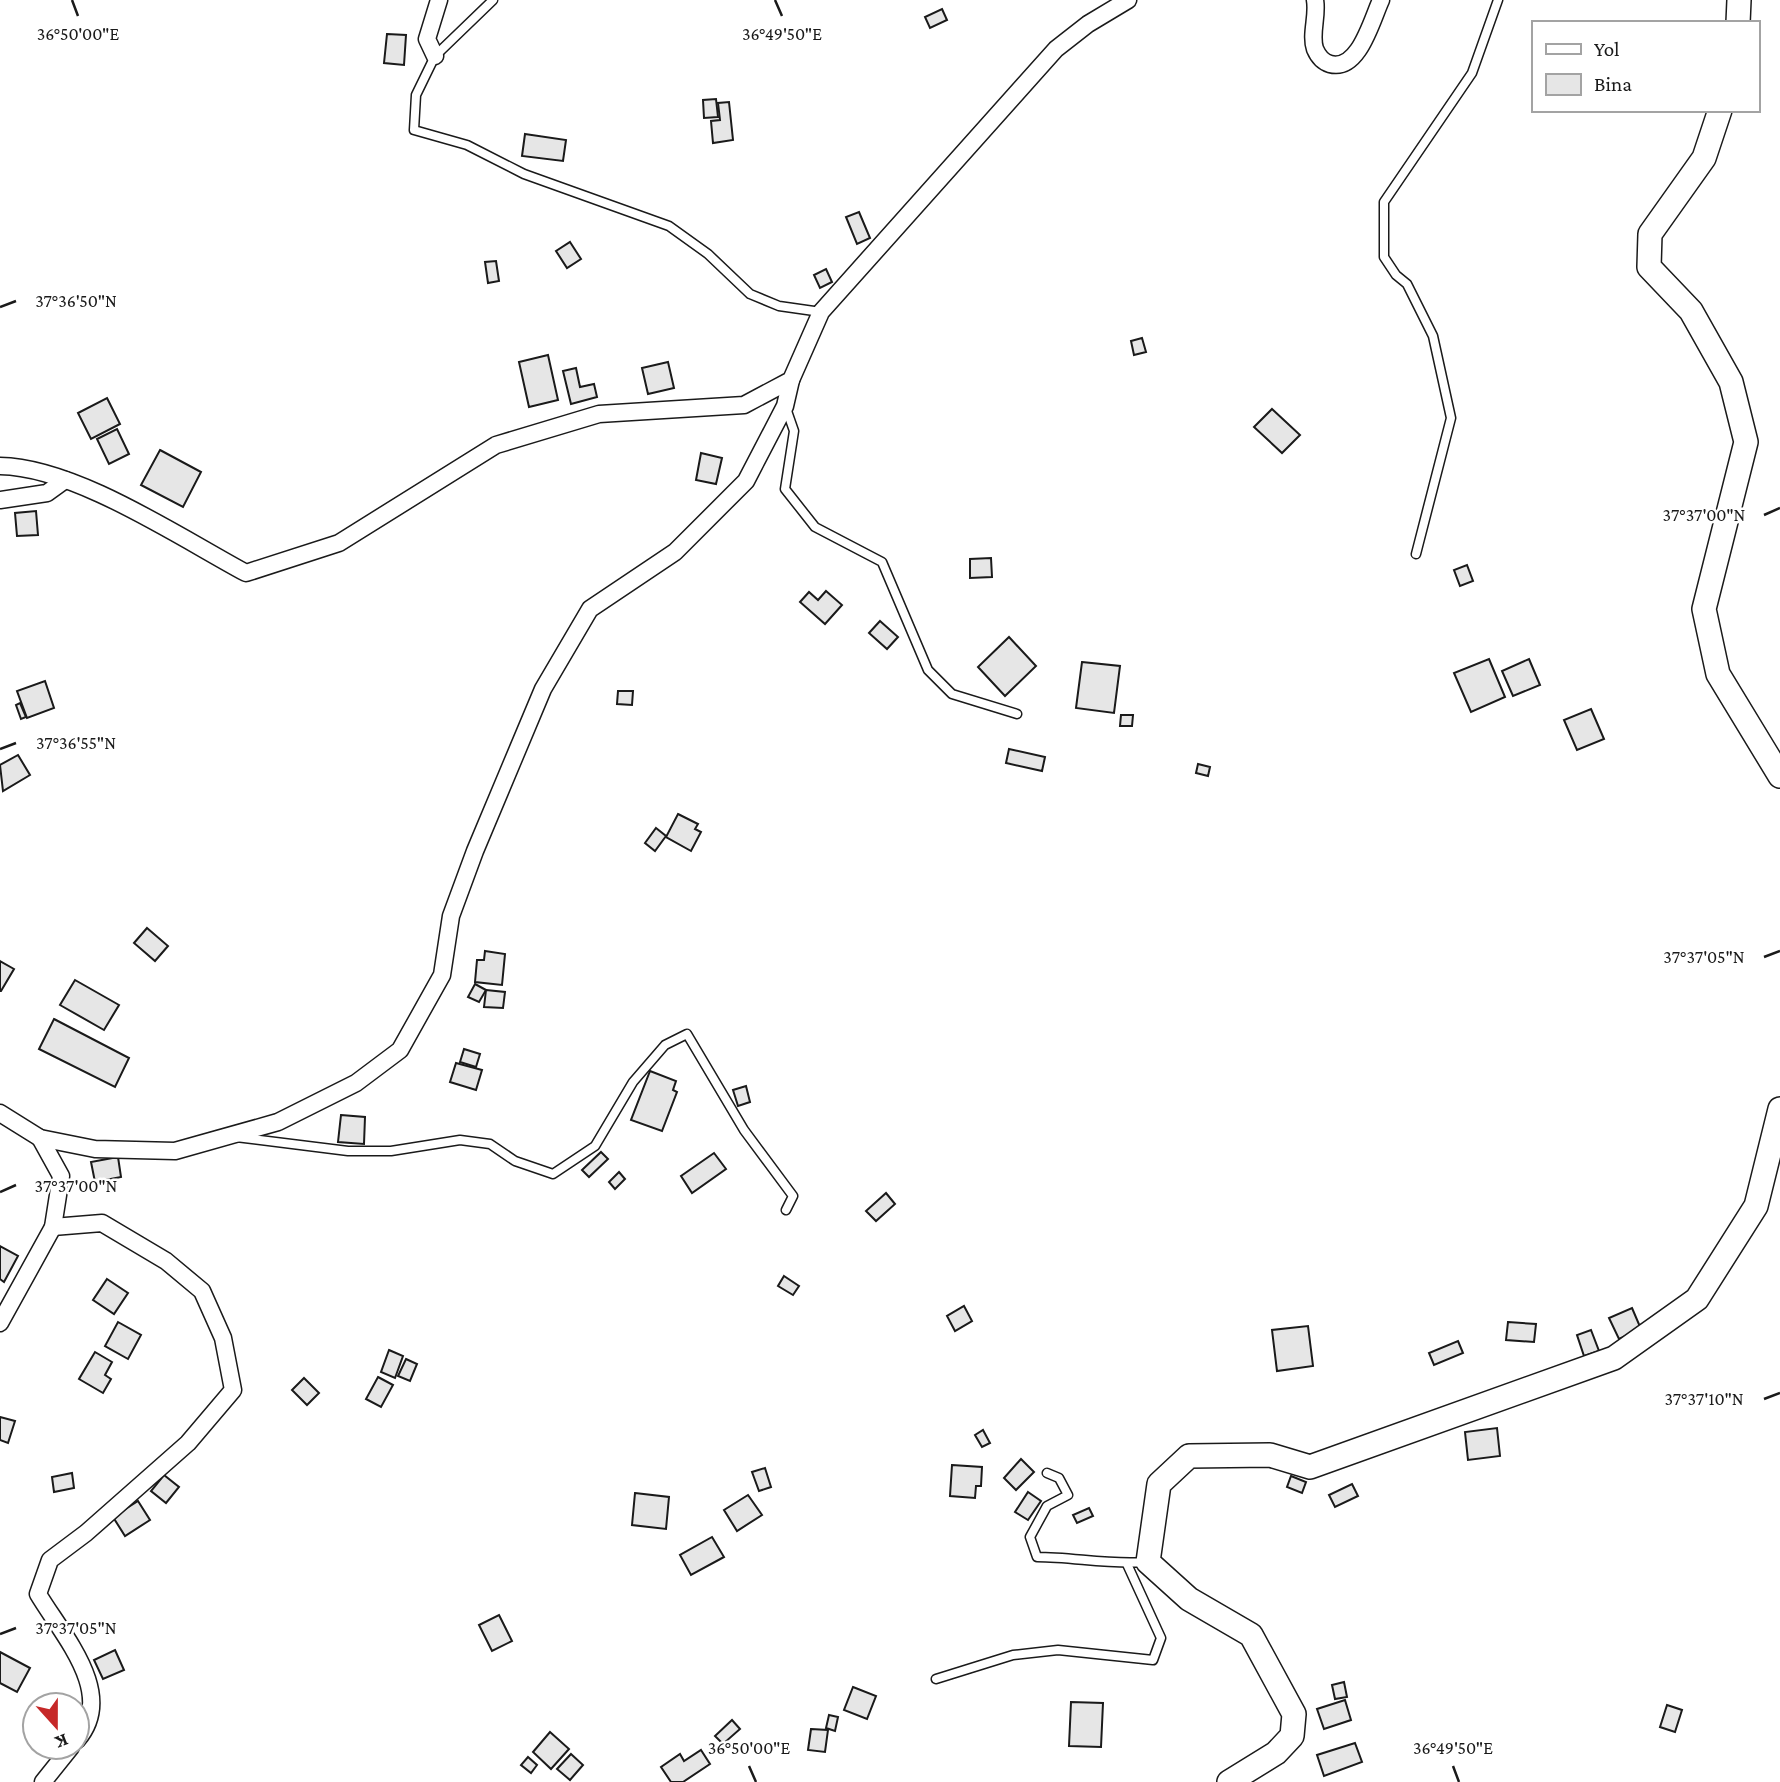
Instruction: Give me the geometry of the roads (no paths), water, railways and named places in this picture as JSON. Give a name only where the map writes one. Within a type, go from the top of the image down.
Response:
[{"type":"street","points":[[435,56],[427,39],[439,0]]},
{"type":"street","points":[[0,1113],[40,1138],[95,1149],[175,1150],[278,1122],[345,1089],[400,1050],[442,975],[451,916],[475,851],[543,689],[590,609],[675,552],[746,481],[785,405],[791,380],[821,312],[1056,49],[1088,24],[1128,0]]},
{"type":"street","points":[[1315,0],[1316,53],[1324,61],[1339,65],[1349,61],[1357,52],[1381,0]]},
{"type":"street","points":[[1738,21],[1739,0]]},
{"type":"street","points":[[1719,112],[1704,158],[1650,234],[1648,267],[1691,311],[1731,382],[1746,442],[1704,609],[1718,674],[1780,776]]},
{"type":"street","points":[[0,466],[18,466],[82,485],[246,573],[338,543],[496,445],[599,414],[744,405],[791,380]]},
{"type":"street","points":[[0,500],[47,493],[65,480]]},
{"type":"street","points":[[1229,1782],[1276,1753],[1292,1736],[1294,1714],[1251,1635],[1189,1600],[1137,1563],[1159,1484],[1189,1456],[1270,1455],[1310,1467],[1614,1358],[1697,1299],[1756,1206],[1780,1109]]},
{"type":"street","points":[[0,1323],[53,1227],[61,1176],[40,1138]]},
{"type":"street","points":[[53,1227],[102,1223],[166,1261],[202,1291],[223,1338],[233,1390],[188,1443],[86,1533],[50,1560],[38,1594],[85,1672],[90,1691]]},
{"type":"street","points":[[91,1693],[94,1704],[91,1714]]},
{"type":"street","points":[[43,1782],[60,1761]]},
{"type":"lane","points":[[493,0],[435,56],[416,95],[415,130],[467,145],[524,174],[669,226],[709,254],[750,293],[779,306],[821,312]]},
{"type":"lane","points":[[1416,554],[1451,418],[1433,336],[1407,284],[1396,275],[1384,257],[1384,202],[1472,73],[1498,0]]},
{"type":"lane","points":[[785,405],[794,431],[785,489],[815,527],[882,562],[928,670],[952,694],[1017,714]]},
{"type":"lane","points":[[226,1136],[348,1151],[391,1151],[460,1140],[490,1144],[515,1161],[553,1174],[595,1146],[641,1073],[665,1045],[687,1034],[744,1130],[793,1196],[786,1210]]},
{"type":"lane","points":[[936,1679],[1013,1655],[1058,1650],[1153,1660],[1161,1638],[1137,1563],[1077,1557],[1037,1558],[1030,1537],[1047,1506],[1068,1495],[1059,1478],[1046,1472]]}]
